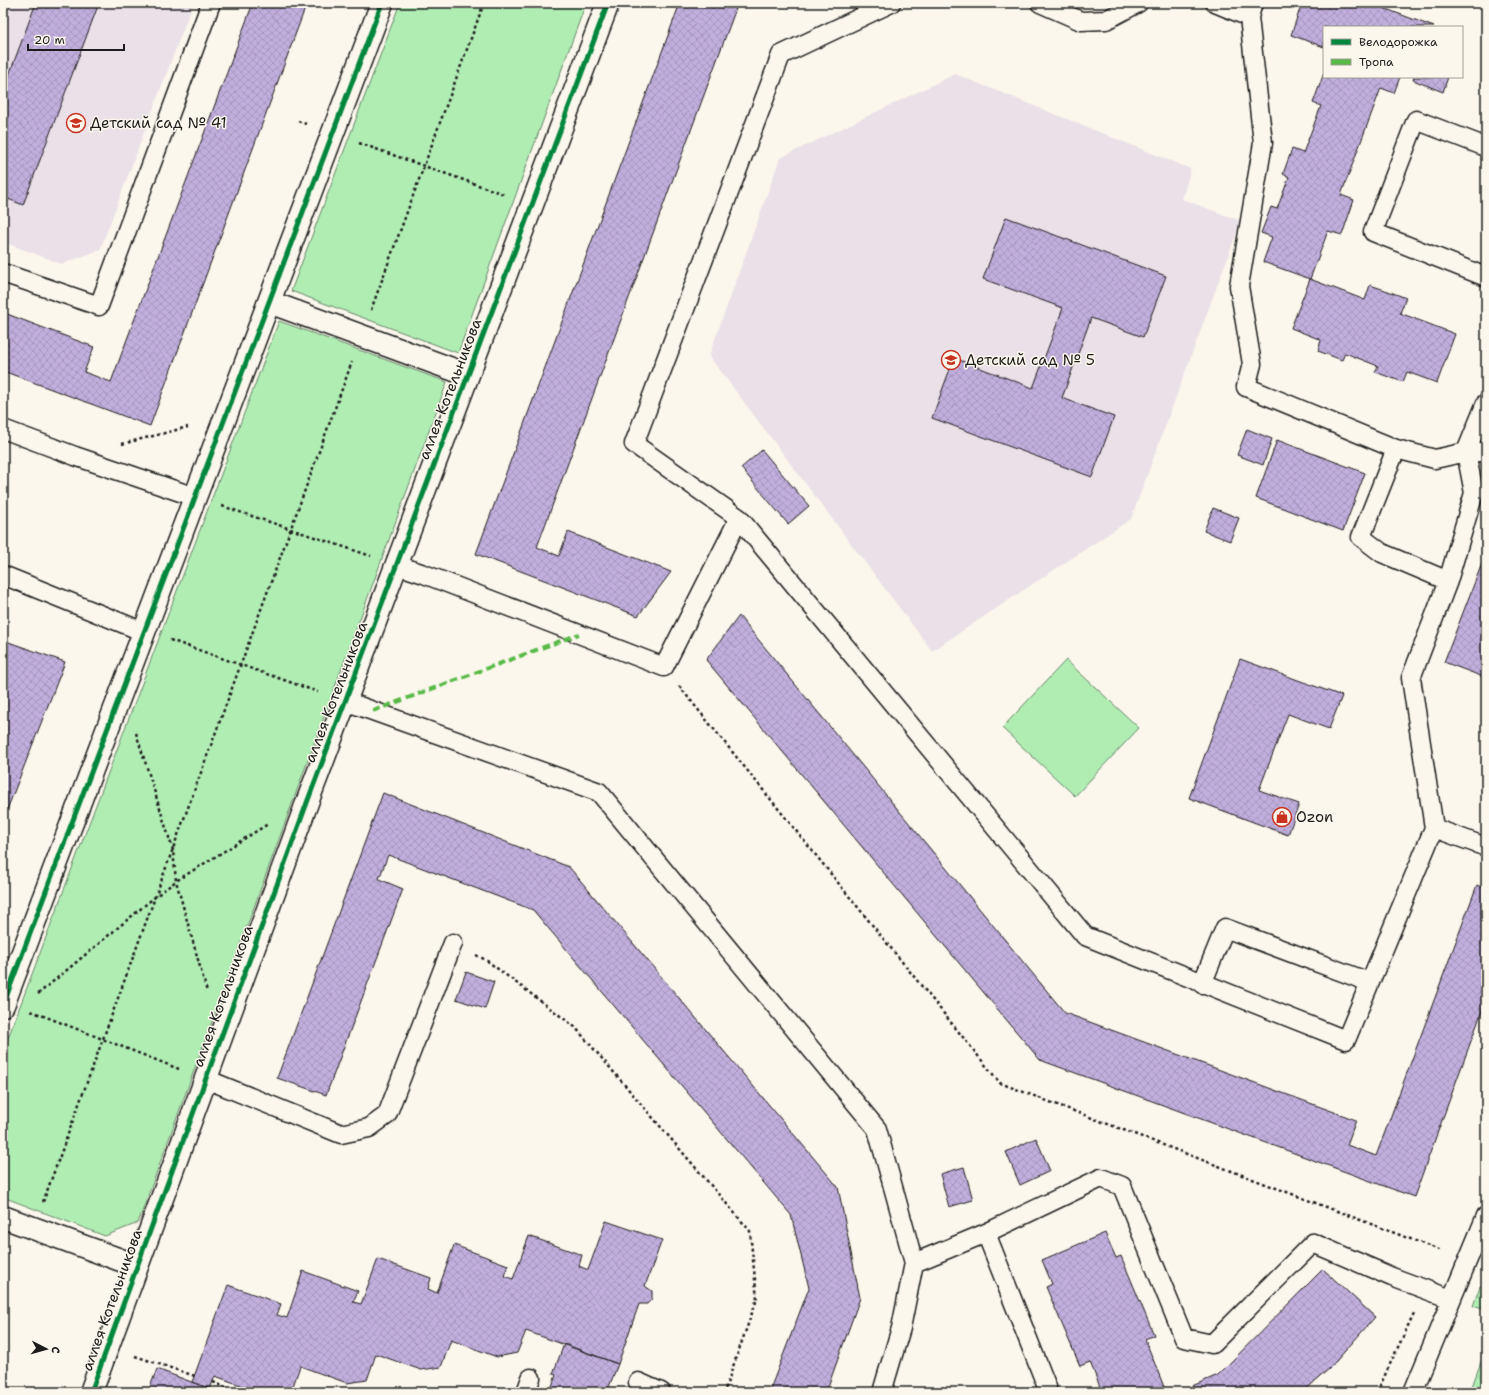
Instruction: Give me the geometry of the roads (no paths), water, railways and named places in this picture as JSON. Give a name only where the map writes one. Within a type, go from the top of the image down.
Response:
[{"type":"street","points":[[3,1005],[382,3]]},
{"type":"street","name":"аллея Котельникова","points":[[91,1392],[345,701],[608,3]]},
{"type":"street","points":[[269,302],[468,375]]},
{"type":"street","points":[[3,1217],[137,1266]]},
{"type":"lane","points":[[3,273],[8,273],[99,306],[211,3]]},
{"type":"lane","points":[[891,3],[781,55],[634,444],[739,518],[1085,936],[1202,984],[1346,1040],[1434,828],[1411,678],[1448,581],[1474,493],[1466,452],[1486,403]]},
{"type":"lane","points":[[1040,3],[1081,21],[1106,20],[1138,3]]},
{"type":"lane","points":[[1215,3],[1251,10],[1263,143],[1239,286],[1252,364],[1246,387],[1396,449],[1435,459],[1466,452],[1486,452]]},
{"type":"lane","points":[[1486,146],[1416,120],[1373,232],[1486,277]]},
{"type":"lane","points":[[3,429],[75,456],[195,497]]},
{"type":"lane","points":[[1396,449],[1361,537],[1382,552],[1448,581]]},
{"type":"lane","points":[[397,565],[431,576],[664,667],[739,518]]},
{"type":"lane","points":[[3,575],[144,632]]},
{"type":"lane","points":[[345,701],[599,792],[877,1129],[914,1263],[901,1328],[882,1392]]},
{"type":"lane","points":[[1434,828],[1486,847]]},
{"type":"lane","points":[[1202,984],[1225,928],[1369,982]]},
{"type":"lane","points":[[206,1079],[341,1134],[369,1128],[388,1114],[453,943]]},
{"type":"lane","points":[[914,1263],[986,1233],[1101,1178],[1122,1186],[1184,1338],[1212,1344],[1313,1244],[1392,1277],[1425,1288],[1451,1299]]},
{"type":"lane","points":[[1413,1392],[1486,1216]]},
{"type":"lane","points":[[986,1233],[1047,1387],[1045,1392]]},
{"type":"lane","points":[[638,1382],[661,1392]]},
{"type":"place","name":"Детский сад № 41","points":[[76,123]]},
{"type":"place","name":"Детский сад № 5","points":[[951,360]]},
{"type":"place","name":"Ozon","points":[[1282,817]]}]
